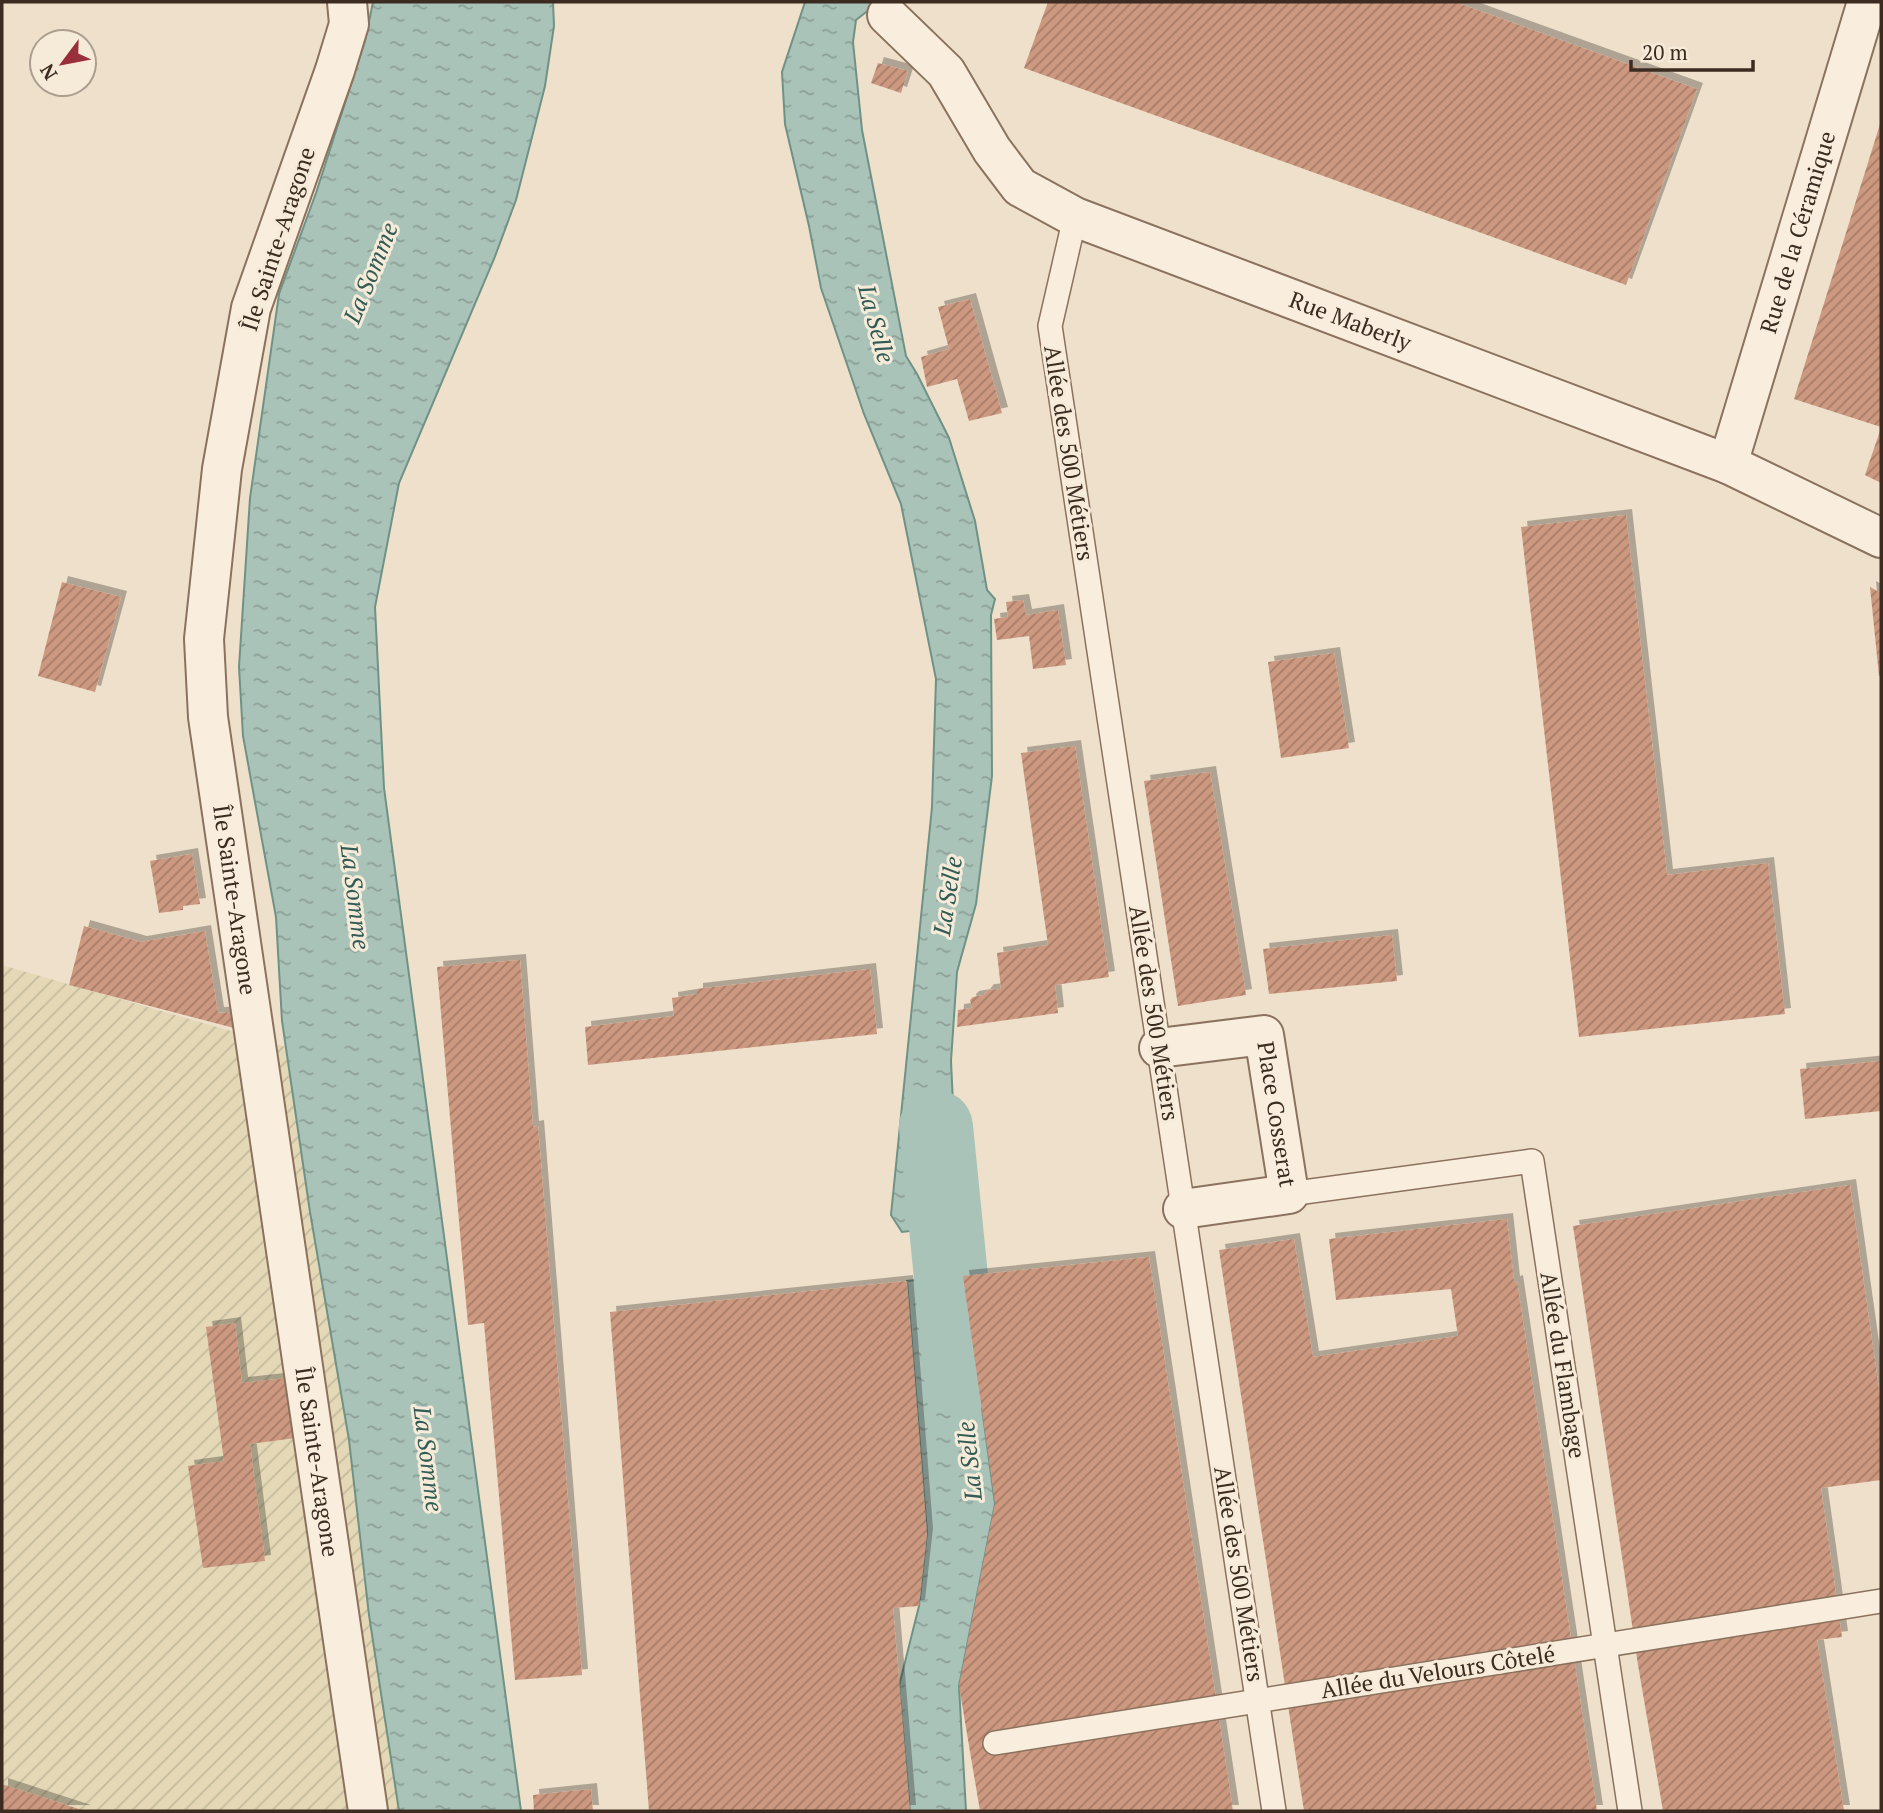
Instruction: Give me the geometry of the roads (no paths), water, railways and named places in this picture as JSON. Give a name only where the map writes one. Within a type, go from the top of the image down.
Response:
[{"type":"street","name":"Île Sainte-Aragone","points":[[347,2],[349,24],[335,69],[251,309],[222,469],[204,639],[208,717],[368,1811]]},
{"type":"street","name":"Rue de la Céramique","points":[[1728,464],[1867,2]]},
{"type":"street","name":"Rue Maberly","points":[[887,15],[946,72],[992,150],[1020,187],[1075,217],[1728,464],[1881,537]]},
{"type":"street","name":"Place Cosserat","points":[[1159,1048],[1264,1035],[1289,1194],[1183,1209]]},
{"type":"lane","name":"Allée des 500 Métiers","points":[[1075,217],[1050,326],[1274,1811]]},
{"type":"lane","name":"Allée du Flambage","points":[[1289,1194],[1532,1161],[1630,1811]]},
{"type":"lane","name":"Allée du Velours Côtelé","points":[[995,1743],[1881,1601]]},
{"type":"water","name":"La Somme","points":[[373,2],[553,2],[554,26],[545,86],[516,200],[494,259],[399,483],[375,607],[384,788],[521,1811],[399,1811],[369,1615],[349,1440],[310,1212],[282,1021],[276,917],[243,736],[239,667],[250,498],[279,294],[316,193],[365,41]]},
{"type":"water","points":[[805,2],[879,2],[856,20],[853,42],[862,130],[906,356],[949,438],[975,521],[987,590],[995,599],[991,615],[992,776],[976,904],[957,972],[951,1061],[959,1163],[952,1226],[902,1232],[891,1215],[932,807],[936,679],[901,504],[864,414],[821,288],[785,124],[782,72]]},
{"type":"water","points":[[964,1275],[995,1504],[959,1686],[966,1811],[910,1811],[899,1686],[919,1606],[927,1532],[907,1281]]},
{"type":"waterway","name":"La Selle","points":[[936,1127],[961,1377]]}]
